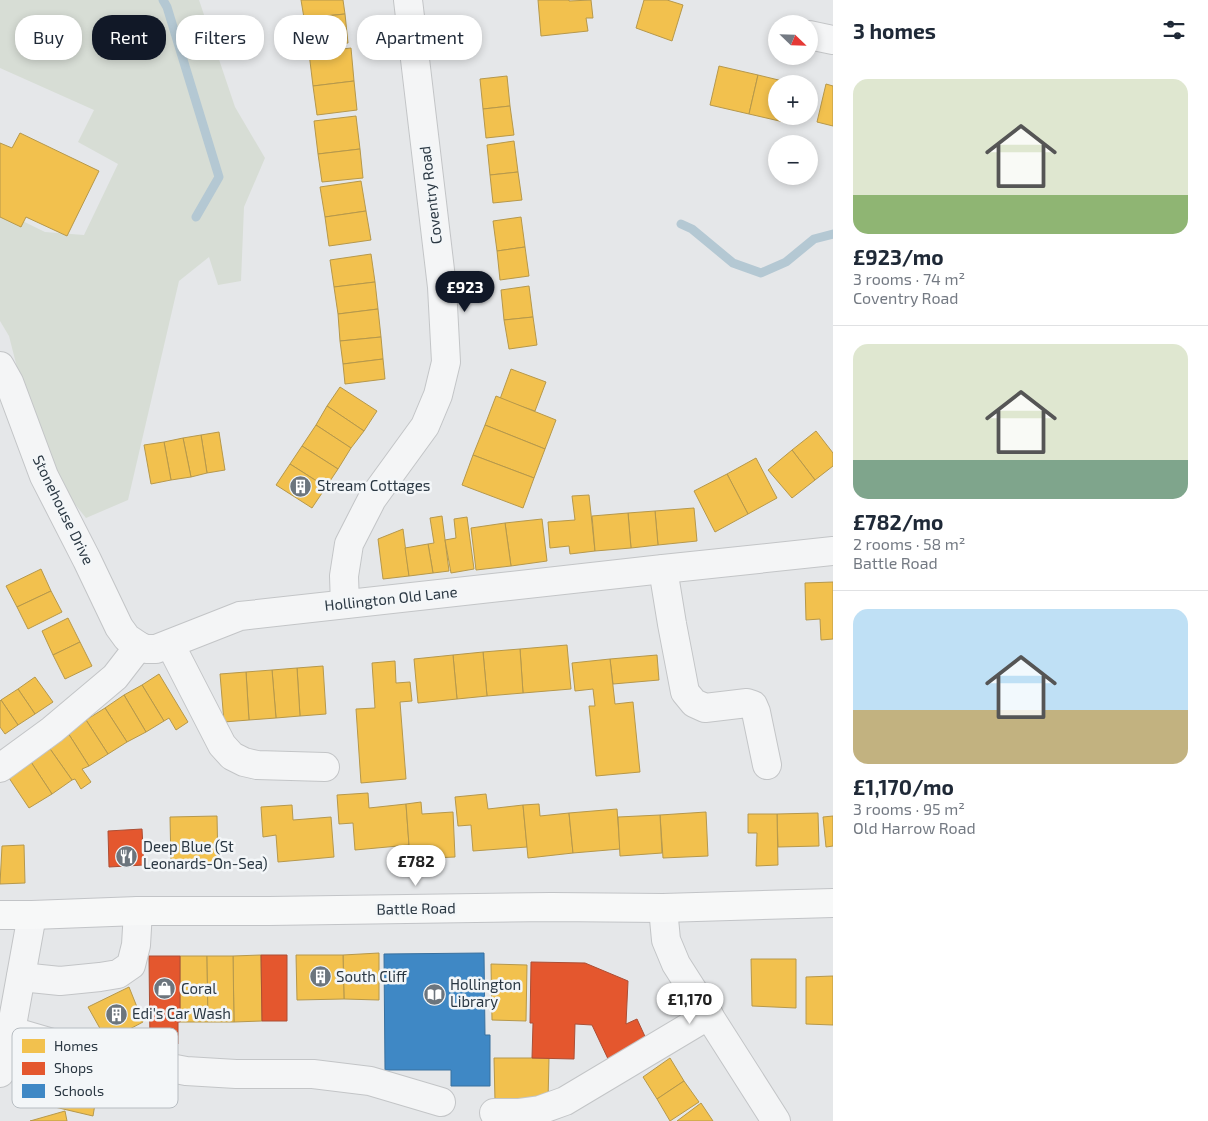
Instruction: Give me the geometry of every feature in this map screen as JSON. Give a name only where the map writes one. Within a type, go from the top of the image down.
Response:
[{"type":"main road","name":"Battle Road","points":[[0,915],[138,911],[269,911],[551,906],[663,908],[833,904]]},
{"type":"street","name":"Coventry Road","points":[[345,604],[344,576],[349,544],[372,499],[425,426],[438,395],[446,362],[442,287],[408,0]]},
{"type":"street","points":[[818,37],[833,40]]},
{"type":"street","name":"Stonehouse Drive","points":[[3,378],[44,476],[119,627],[127,638],[139,646]]},
{"type":"street","name":"Hollington Old Lane","points":[[139,646],[146,649],[156,649],[240,616],[833,552]]},
{"type":"street","points":[[663,569],[685,692],[694,703],[705,708],[747,703],[753,705],[767,765]]},
{"type":"street","points":[[170,644],[222,745],[232,756],[244,762],[257,765],[325,767]]},
{"type":"street","points":[[0,768],[52,730],[115,677],[139,646]]},
{"type":"street","points":[[663,908],[666,940],[676,964],[776,1121]]},
{"type":"street","points":[[21,977],[60,981],[118,974],[131,965],[136,945],[138,911]]},
{"type":"street","points":[[0,1073],[21,977],[32,915]]},
{"type":"street","points":[[494,1113],[540,1110],[565,1101],[709,1015]]},
{"type":"street","points":[[178,1069],[236,1074],[313,1074],[370,1081],[441,1102]]},
{"type":"shaded area","points":[[0,0],[199,0],[204,15],[176,15],[176,60],[219,60],[235,107],[265,158],[244,207],[241,281],[218,285],[209,257],[179,281],[128,500],[86,518],[57,482],[22,387],[9,336],[0,321],[0,210],[45,232],[84,235],[118,164],[78,142],[94,110],[0,68]]},
{"type":"building: Homes","points":[[301,0],[343,0],[345,14],[304,15]]},
{"type":"building: Homes","points":[[538,0],[591,0],[593,18],[586,18],[588,31],[541,36]]},
{"type":"building: Homes","points":[[644,0],[667,0],[683,5],[672,41],[636,28]]},
{"type":"building: Homes","points":[[347,48],[351,48],[354,81],[313,86],[310,60],[347,60]]},
{"type":"building: Homes","points":[[719,66],[758,75],[749,114],[710,105]]},
{"type":"building: Homes","points":[[758,75],[768,77],[768,118],[749,114]]},
{"type":"building: Homes","points":[[507,76],[510,106],[483,109],[480,79]]},
{"type":"building: Homes","points":[[354,81],[357,110],[317,115],[313,86]]},
{"type":"building: Homes","points":[[826,84],[833,86],[833,126],[818,122]]},
{"type":"building: Homes","points":[[510,106],[514,135],[486,138],[483,109]]},
{"type":"building: Homes","points":[[356,116],[360,149],[318,154],[314,121]]},
{"type":"building: Homes","points":[[20,133],[99,171],[67,236],[26,217],[21,227],[0,217],[0,143],[12,148]]},
{"type":"building: Homes","points":[[514,141],[518,172],[490,175],[487,145]]},
{"type":"building: Homes","points":[[360,149],[363,178],[322,182],[318,154]]},
{"type":"building: Homes","points":[[518,172],[522,200],[493,203],[490,175]]},
{"type":"building: Homes","points":[[361,181],[366,211],[325,217],[320,187]]},
{"type":"building: Homes","points":[[366,211],[371,240],[329,246],[325,217]]},
{"type":"building: Homes","points":[[521,217],[525,247],[497,251],[493,221]]},
{"type":"building: Homes","points":[[525,247],[529,276],[500,280],[497,251]]},
{"type":"building: Homes","points":[[371,254],[375,282],[334,287],[330,260]]},
{"type":"building: Homes","points":[[375,282],[378,309],[338,314],[334,287]]},
{"type":"building: Homes","points":[[529,286],[533,317],[504,320],[501,290]]},
{"type":"building: Homes","points":[[378,309],[381,337],[340,341],[338,314]]},
{"type":"building: Homes","points":[[533,317],[537,345],[509,349],[504,320]]},
{"type":"building: Homes","points":[[381,337],[383,359],[343,364],[340,341]]},
{"type":"building: Homes","points":[[383,359],[385,379],[345,384],[343,364]]},
{"type":"building: Homes","points":[[511,369],[546,382],[535,411],[500,399]]},
{"type":"building: Homes","points":[[340,387],[377,411],[364,431],[327,406]]},
{"type":"building: Homes","points":[[496,396],[556,420],[545,449],[485,425]]},
{"type":"building: Homes","points":[[327,406],[364,431],[351,448],[316,425]]},
{"type":"building: Homes","points":[[316,425],[351,448],[338,469],[302,446]]},
{"type":"building: Homes","points":[[485,425],[545,449],[534,478],[473,455]]},
{"type":"building: Homes","points":[[816,431],[833,453],[833,466],[815,480],[792,450]]},
{"type":"building: Homes","points":[[219,432],[225,470],[207,473],[201,435]]},
{"type":"building: Homes","points":[[201,435],[207,473],[191,477],[183,438]]},
{"type":"building: Homes","points":[[183,438],[191,477],[171,480],[164,442]]},
{"type":"building: Homes","points":[[164,442],[171,480],[151,484],[144,445]]},
{"type":"building: Homes","points":[[302,446],[338,469],[326,487],[290,464]]},
{"type":"building: Homes","points":[[792,450],[815,480],[792,498],[768,470]]},
{"type":"building: Homes","points":[[473,455],[534,478],[523,508],[462,485]]},
{"type":"building: Homes","points":[[756,458],[777,498],[748,514],[727,474]]},
{"type":"building: Homes","name":"Stream Cottages","points":[[290,464],[326,487],[312,508],[276,485]]},
{"type":"building: Homes","points":[[727,474],[748,514],[715,532],[694,491]]},
{"type":"building: Homes","points":[[589,495],[595,551],[570,554],[569,546],[550,548],[548,522],[575,520],[572,496]]},
{"type":"building: Homes","points":[[694,508],[697,541],[658,545],[655,511]]},
{"type":"building: Homes","points":[[655,511],[658,545],[631,548],[628,513]]},
{"type":"building: Homes","points":[[628,513],[631,548],[595,551],[592,516]]},
{"type":"building: Homes","points":[[442,516],[449,571],[433,573],[428,544],[434,543],[430,518]]},
{"type":"building: Homes","points":[[467,517],[474,569],[451,573],[445,540],[456,538],[454,519]]},
{"type":"building: Homes","points":[[542,519],[547,561],[511,566],[505,523]]},
{"type":"building: Homes","points":[[505,523],[511,566],[476,570],[471,528]]},
{"type":"building: Homes","points":[[403,529],[409,576],[383,579],[378,539]]},
{"type":"building: Homes","points":[[428,544],[433,573],[409,576],[405,548]]},
{"type":"building: Homes","points":[[41,569],[51,591],[17,607],[6,586]]},
{"type":"building: Homes","points":[[833,582],[833,639],[821,640],[820,619],[806,620],[805,583]]},
{"type":"building: Homes","points":[[51,591],[62,612],[28,629],[17,607]]},
{"type":"building: Homes","points":[[68,618],[80,642],[53,655],[42,631]]},
{"type":"building: Homes","points":[[80,642],[92,666],[65,679],[53,655]]},
{"type":"building: Homes","points":[[567,645],[571,689],[523,693],[520,649]]},
{"type":"building: Homes","points":[[520,649],[523,693],[487,696],[483,652]]},
{"type":"building: Homes","points":[[483,652],[487,696],[457,699],[453,655]]},
{"type":"building: Homes","points":[[453,655],[457,699],[418,703],[414,659]]},
{"type":"building: Homes","points":[[657,655],[659,680],[613,684],[610,659]]},
{"type":"building: Homes","points":[[610,659],[615,704],[633,702],[640,772],[596,776],[589,706],[595,706],[593,689],[575,691],[572,663]]},
{"type":"building: Homes","points":[[395,661],[396,683],[410,682],[412,701],[400,702],[406,779],[361,783],[356,709],[375,708],[372,663]]},
{"type":"building: Homes","points":[[323,666],[326,714],[300,716],[297,668]]},
{"type":"building: Homes","points":[[297,668],[300,716],[276,718],[272,670]]},
{"type":"building: Homes","points":[[272,670],[276,718],[249,720],[246,672]]},
{"type":"building: Homes","points":[[246,672],[249,720],[224,722],[220,674]]},
{"type":"building: Homes","points":[[159,674],[188,722],[176,730],[169,718],[164,721],[142,685]]},
{"type":"building: Homes","points":[[35,677],[53,702],[35,714],[18,689]]},
{"type":"building: Homes","points":[[142,685],[164,721],[146,732],[124,695]]},
{"type":"building: Homes","points":[[18,689],[35,714],[18,725],[1,700]]},
{"type":"building: Homes","points":[[124,695],[146,732],[127,742],[105,708]]},
{"type":"building: Homes","points":[[1,700],[18,725],[5,734],[0,727]]},
{"type":"building: Homes","points":[[105,708],[127,742],[108,754],[86,720]]},
{"type":"building: Homes","points":[[86,720],[108,754],[89,766],[68,733]]},
{"type":"building: Homes","points":[[68,733],[89,766],[82,769],[91,782],[81,789],[75,779],[72,780],[48,746]]},
{"type":"building: Homes","points":[[48,746],[72,780],[52,794],[29,759]]},
{"type":"building: Homes","points":[[29,759],[52,794],[29,808],[7,775]]},
{"type":"building: Homes","points":[[368,793],[369,808],[406,804],[409,845],[355,850],[353,823],[339,824],[337,795]]},
{"type":"building: Homes","points":[[486,794],[488,809],[523,805],[527,847],[473,851],[471,825],[458,826],[455,797]]},
{"type":"building: Homes","points":[[421,802],[422,814],[453,812],[455,857],[410,859],[406,804]]},
{"type":"building: Homes","points":[[539,804],[540,816],[569,813],[573,853],[528,858],[523,805]]},
{"type":"building: Homes","points":[[292,805],[293,820],[331,817],[334,857],[278,862],[276,835],[263,837],[261,807]]},
{"type":"building: Homes","points":[[617,809],[620,849],[573,853],[569,813]]},
{"type":"building: Homes","points":[[706,812],[708,856],[663,858],[660,815]]},
{"type":"building: Homes","points":[[818,813],[819,846],[778,847],[777,814]]},
{"type":"building: Homes","points":[[748,814],[777,814],[778,865],[756,866],[757,833],[748,833]]},
{"type":"building: Homes","points":[[660,815],[662,853],[620,856],[618,817]]},
{"type":"building: Homes","points":[[217,816],[218,864],[171,865],[170,817]]},
{"type":"building: Homes","points":[[833,816],[833,846],[826,847],[823,817]]},
{"type":"building: Homes","points":[[24,845],[25,883],[0,884],[2,846]]},
{"type":"building: Homes","points":[[379,953],[379,1000],[344,999],[343,955]]},
{"type":"building: Homes","points":[[261,955],[262,1021],[234,1022],[233,956]]},
{"type":"building: Homes","name":"South Cliff","points":[[296,955],[343,955],[344,999],[297,1000]]},
{"type":"building: Homes","points":[[180,956],[207,956],[208,1022],[180,1022]]},
{"type":"building: Homes","points":[[207,956],[233,956],[234,1022],[208,1022]]},
{"type":"building: Homes","points":[[751,959],[796,959],[796,1008],[752,1006]]},
{"type":"building: Homes","points":[[491,964],[527,965],[526,1021],[492,1020]]},
{"type":"building: Homes","points":[[833,976],[833,1025],[806,1024],[806,977]]},
{"type":"building: Homes","name":"Edi's Car Wash","points":[[129,987],[143,1022],[132,1028],[100,1028],[88,1007]]},
{"type":"building: Homes","points":[[494,1058],[549,1058],[548,1101],[495,1101]]},
{"type":"building: Homes","points":[[670,1058],[684,1081],[657,1099],[643,1077]]},
{"type":"building: Homes","points":[[684,1081],[699,1102],[670,1121],[657,1099]]},
{"type":"building: Homes","points":[[701,1103],[713,1121],[677,1121]]},
{"type":"building: Homes","points":[[59,1108],[94,1108],[93,1116]]},
{"type":"building: Homes","points":[[65,1111],[67,1121],[30,1121]]},
{"type":"building: Shops","points":[[142,829],[144,865],[109,867],[108,831]]},
{"type":"building: Shops","points":[[261,955],[287,955],[287,1021],[262,1021]]},
{"type":"building: Shops","name":"Coral","points":[[149,956],[180,956],[180,1022],[178,1022],[178,1028],[150,1028]]},
{"type":"building: Shops","points":[[531,962],[585,963],[628,981],[626,1024],[637,1019],[648,1043],[609,1061],[592,1025],[575,1024],[574,1059],[532,1058],[533,1023],[530,1023]]},
{"type":"building: Schools","name":"Hollington Library","points":[[484,953],[485,1035],[490,1035],[490,1086],[451,1086],[451,1070],[385,1070],[384,954]]},
{"type":"waterway","points":[[163,0],[167,7],[219,177],[196,217]]},
{"type":"waterway","points":[[681,224],[692,229],[733,263],[761,273],[786,262],[814,239],[833,234]]},
{"type":"place","name":"Stream Cottages","points":[[301,486]]},
{"type":"place","name":"Deep Blue (St Leonards-On-Sea)","points":[[127,856]]},
{"type":"place","name":"South Cliff","points":[[320,977]]},
{"type":"place","name":"Coral","points":[[165,989]]},
{"type":"place","name":"Hollington Library","points":[[434,994]]},
{"type":"place","name":"Edi's Car Wash","points":[[116,1014]]}]
